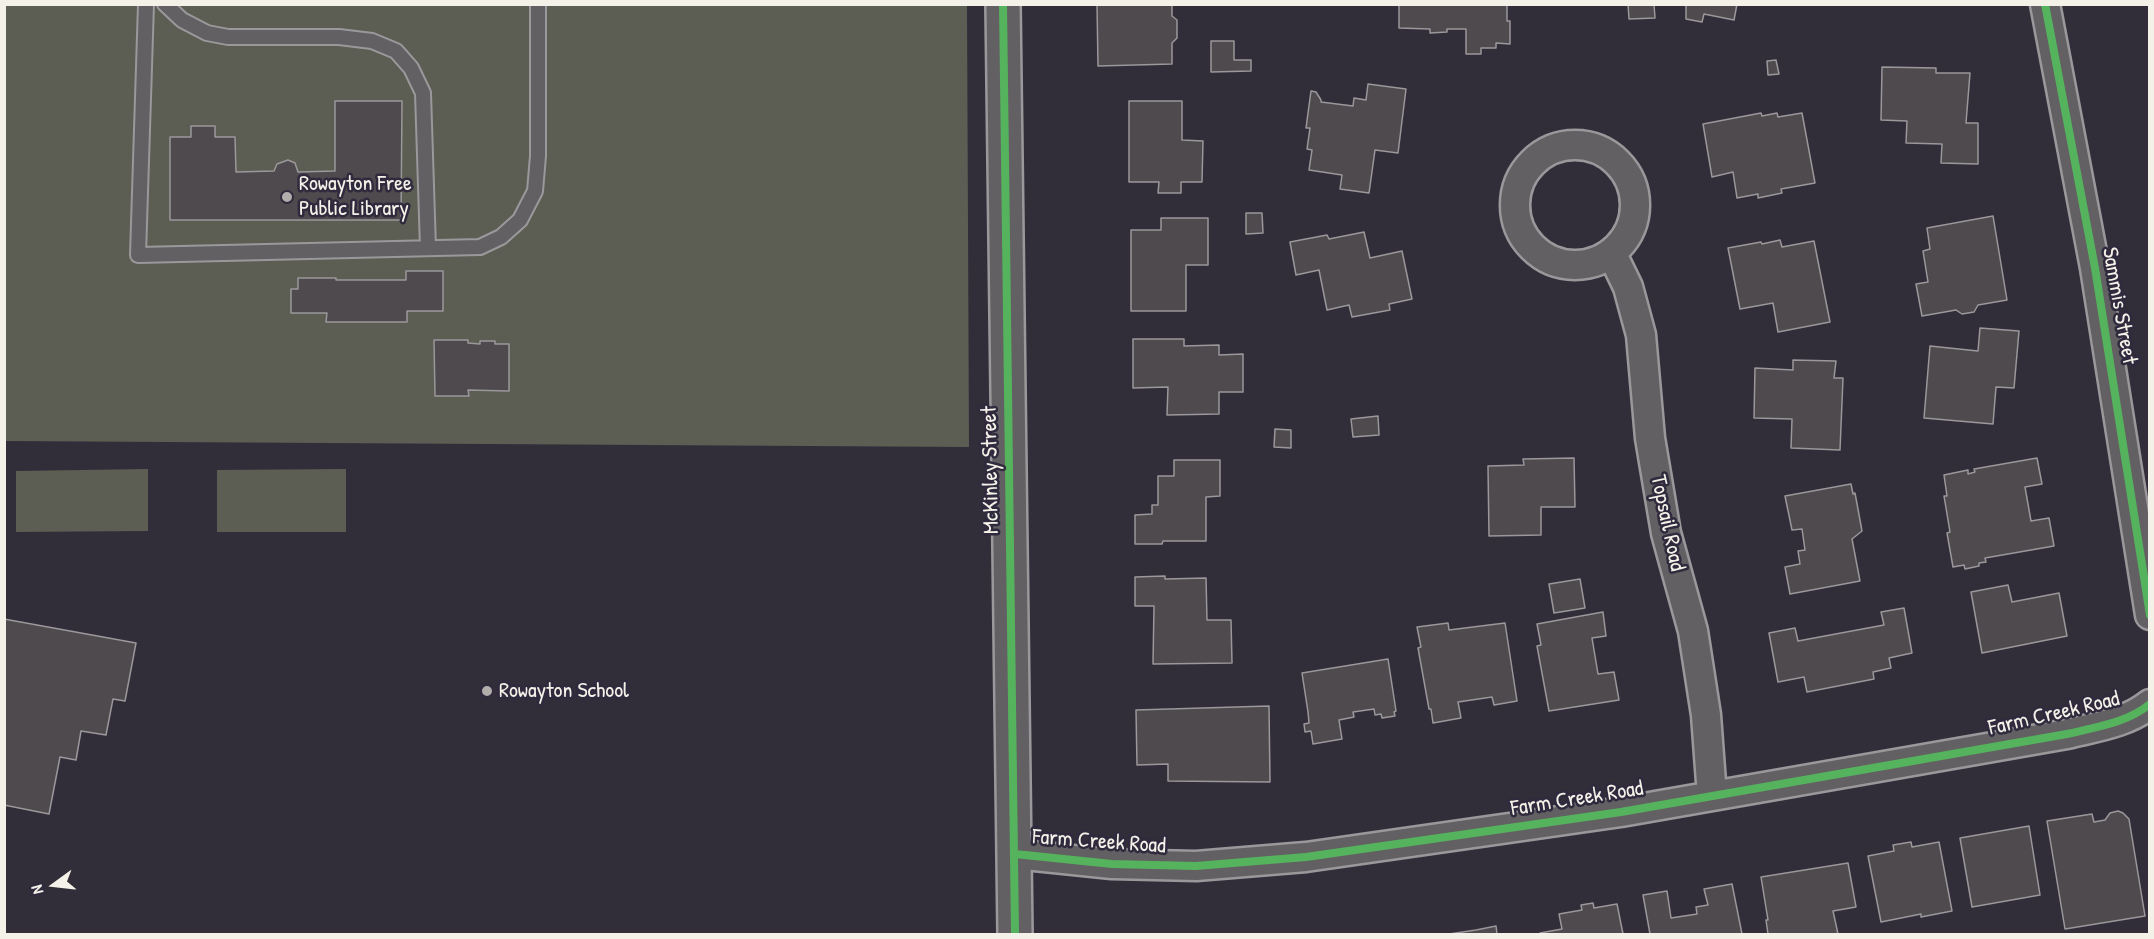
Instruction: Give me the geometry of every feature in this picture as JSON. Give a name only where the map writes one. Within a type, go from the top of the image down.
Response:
[{"type":"main road","name":"McKinley Street","points":[[1003,4],[1015,934]]},
{"type":"street","name":"Sammis Street","points":[[2044,4],[2094,268],[2150,615]]},
{"type":"street","points":[[1569,145],[1592,147],[1612,157],[1627,173],[1635,194],[1635,216],[1627,237],[1612,254],[1592,263],[1570,265],[1549,259],[1531,246],[1519,227],[1515,206],[1519,183],[1531,165],[1548,151],[1569,145]]},
{"type":"street","name":"Topsail Road","points":[[1612,254],[1628,287],[1641,335],[1650,438],[1666,533],[1693,631],[1706,715],[1712,796]]},
{"type":"street","name":"Farm Creek Road","points":[[1014,854],[1112,864],[1196,866],[1306,857],[1621,812],[2067,734],[2108,724],[2144,708]]},
{"type":"lane","points":[[146,4],[138,255],[480,247],[501,237],[520,220],[535,191],[538,156],[538,4]]},
{"type":"lane","points":[[165,4],[182,20],[207,33],[247,38],[339,37],[372,41],[396,51],[411,68],[423,93],[428,248]]},
{"type":"shaded area","points":[[5,5],[967,5],[969,447],[5,441]]},
{"type":"shaded area","points":[[148,469],[148,531],[16,532],[16,471]]},
{"type":"shaded area","points":[[346,469],[346,532],[217,532],[217,470]]},
{"type":"building","points":[[1097,4],[1172,4],[1172,16],[1177,20],[1177,38],[1172,43],[1172,64],[1098,66]]},
{"type":"building","points":[[1399,4],[1507,4],[1510,44],[1496,43],[1496,48],[1481,48],[1481,54],[1466,54],[1466,29],[1447,29],[1447,32],[1430,33],[1430,29],[1399,28]]},
{"type":"building","points":[[1628,4],[1654,4],[1655,18],[1629,19]]},
{"type":"building","points":[[1686,4],[1737,4],[1734,20],[1704,14],[1702,22],[1686,19]]},
{"type":"building","points":[[1211,41],[1234,41],[1234,60],[1251,60],[1251,71],[1211,72]]},
{"type":"building","points":[[1776,60],[1779,74],[1768,75],[1767,61]]},
{"type":"building","points":[[1882,67],[1936,68],[1936,73],[1970,73],[1966,123],[1978,123],[1978,164],[1941,163],[1942,144],[1906,143],[1907,121],[1881,120]]},
{"type":"building","points":[[1368,84],[1406,89],[1398,153],[1375,150],[1369,193],[1340,189],[1342,175],[1309,170],[1312,150],[1307,149],[1310,128],[1306,128],[1311,91],[1316,92],[1321,102],[1353,106],[1354,98],[1366,100]]},
{"type":"building","points":[[335,101],[402,101],[401,220],[170,220],[170,137],[191,137],[191,126],[215,126],[215,137],[235,137],[236,172],[274,171],[277,164],[288,160],[295,163],[298,172],[335,171]]},
{"type":"building","points":[[1129,101],[1182,101],[1182,140],[1203,141],[1202,182],[1181,182],[1181,193],[1158,193],[1159,182],[1129,182]]},
{"type":"building","points":[[1761,113],[1762,116],[1777,113],[1778,117],[1802,113],[1815,183],[1781,189],[1782,193],[1758,198],[1758,194],[1737,198],[1733,172],[1712,177],[1703,124]]},
{"type":"building","points":[[1246,213],[1262,213],[1263,233],[1246,234]]},
{"type":"building","points":[[1993,216],[2007,300],[1978,305],[1974,312],[1962,314],[1956,310],[1922,316],[1916,284],[1928,282],[1923,251],[1930,249],[1927,228]]},
{"type":"building","points":[[1161,218],[1208,218],[1208,265],[1186,265],[1186,311],[1131,311],[1131,230],[1161,230]]},
{"type":"building","points":[[1364,232],[1370,258],[1402,251],[1412,299],[1389,304],[1390,310],[1352,317],[1349,305],[1327,310],[1319,270],[1296,275],[1290,242],[1327,235],[1329,239]]},
{"type":"building","points":[[1780,240],[1782,247],[1814,241],[1830,322],[1778,332],[1773,303],[1740,309],[1728,248]]},
{"type":"building","points":[[406,271],[443,271],[443,311],[407,311],[407,322],[326,322],[327,313],[291,313],[291,289],[298,289],[298,278],[406,280]]},
{"type":"building","points":[[1980,328],[2019,331],[2014,388],[1996,387],[1993,424],[1924,418],[1930,346],[1978,351]]},
{"type":"building","points":[[1133,339],[1184,339],[1184,346],[1219,345],[1219,355],[1243,354],[1243,392],[1219,392],[1219,414],[1167,415],[1168,387],[1133,388]]},
{"type":"building","points":[[434,340],[468,340],[468,343],[480,344],[480,341],[495,341],[495,344],[509,344],[509,391],[468,390],[469,396],[435,396]]},
{"type":"building","points":[[1793,360],[1836,361],[1834,378],[1843,378],[1840,450],[1791,448],[1792,419],[1754,418],[1755,368],[1793,370]]},
{"type":"building","points":[[1378,416],[1379,435],[1353,437],[1351,419]]},
{"type":"building","points":[[1275,429],[1291,430],[1291,448],[1274,447]]},
{"type":"building","points":[[1574,458],[1575,507],[1541,507],[1541,535],[1489,536],[1488,466],[1524,465],[1523,459]]},
{"type":"building","points":[[2037,458],[2042,484],[2025,487],[2031,521],[2049,518],[2054,546],[1985,558],[1986,562],[1979,563],[1979,566],[1965,569],[1964,565],[1953,567],[1947,533],[1950,532],[1944,496],[1947,496],[1944,475],[1968,470],[1968,474],[1975,472],[1974,469]]},
{"type":"building","points":[[1174,460],[1220,460],[1220,496],[1206,497],[1206,541],[1163,541],[1162,544],[1135,544],[1135,515],[1152,514],[1152,505],[1158,505],[1158,476],[1174,476]]},
{"type":"building","points":[[1851,484],[1853,494],[1855,493],[1862,531],[1852,539],[1860,581],[1790,594],[1785,567],[1800,564],[1798,551],[1805,550],[1802,529],[1792,530],[1785,496]]},
{"type":"building","points":[[1165,576],[1165,579],[1206,578],[1207,620],[1231,620],[1232,663],[1153,664],[1154,606],[1135,606],[1135,577]]},
{"type":"building","points":[[1580,579],[1585,608],[1554,613],[1549,584]]},
{"type":"building","points":[[2008,585],[2012,602],[2059,593],[2067,636],[1982,653],[1971,592]]},
{"type":"building","points":[[1904,608],[1912,653],[1889,658],[1891,668],[1873,672],[1874,679],[1807,692],[1804,677],[1778,682],[1769,633],[1795,628],[1798,641],[1884,625],[1881,612]]},
{"type":"building","points":[[1603,612],[1606,636],[1592,638],[1598,674],[1614,672],[1619,700],[1549,711],[1537,646],[1541,645],[1537,624]]},
{"type":"building","points":[[4,619],[136,643],[125,701],[113,699],[106,735],[81,731],[76,760],[60,757],[49,814],[4,805]]},
{"type":"building","points":[[1448,623],[1449,630],[1505,623],[1517,701],[1494,705],[1492,697],[1458,702],[1461,718],[1433,723],[1418,648],[1421,647],[1417,627]]},
{"type":"building","points":[[1388,659],[1395,716],[1382,718],[1381,714],[1375,715],[1374,709],[1353,712],[1354,717],[1339,720],[1342,739],[1313,744],[1311,731],[1305,732],[1304,724],[1309,723],[1302,673]]},
{"type":"building","points":[[1269,706],[1270,782],[1168,781],[1168,764],[1137,765],[1136,710]]},
{"type":"building","points":[[2118,811],[2129,819],[2145,916],[2065,929],[2047,821],[2092,814],[2094,822],[2105,820],[2110,813]]},
{"type":"building","points":[[2029,826],[2040,895],[1972,907],[1960,838]]},
{"type":"building","points":[[1911,842],[1912,847],[1939,842],[1952,911],[1881,922],[1868,856],[1894,851],[1893,845]]},
{"type":"building","points":[[1848,863],[1856,907],[1833,911],[1838,934],[1768,934],[1761,877]]},
{"type":"building","points":[[1732,884],[1742,934],[1650,934],[1643,895],[1667,891],[1671,918],[1697,914],[1696,907],[1708,905],[1704,889]]},
{"type":"building","points":[[1593,903],[1594,908],[1617,904],[1623,934],[1540,933],[1562,929],[1559,914],[1582,910],[1581,905]]},
{"type":"building","points":[[1496,926],[1497,934],[1449,934],[1476,930]]},
{"type":"cycle path","points":[[1003,4],[1015,934]]},
{"type":"cycle path","points":[[2045,4],[2095,268],[2150,615]]},
{"type":"cycle path","points":[[1015,854],[1112,864],[1196,866],[1306,857],[1621,812],[2067,734],[2121,720],[2150,704]]},
{"type":"place","name":"Rowayton Free Public Library","points":[[287,197]]},
{"type":"place","name":"Rowayton School","points":[[487,691]]}]
